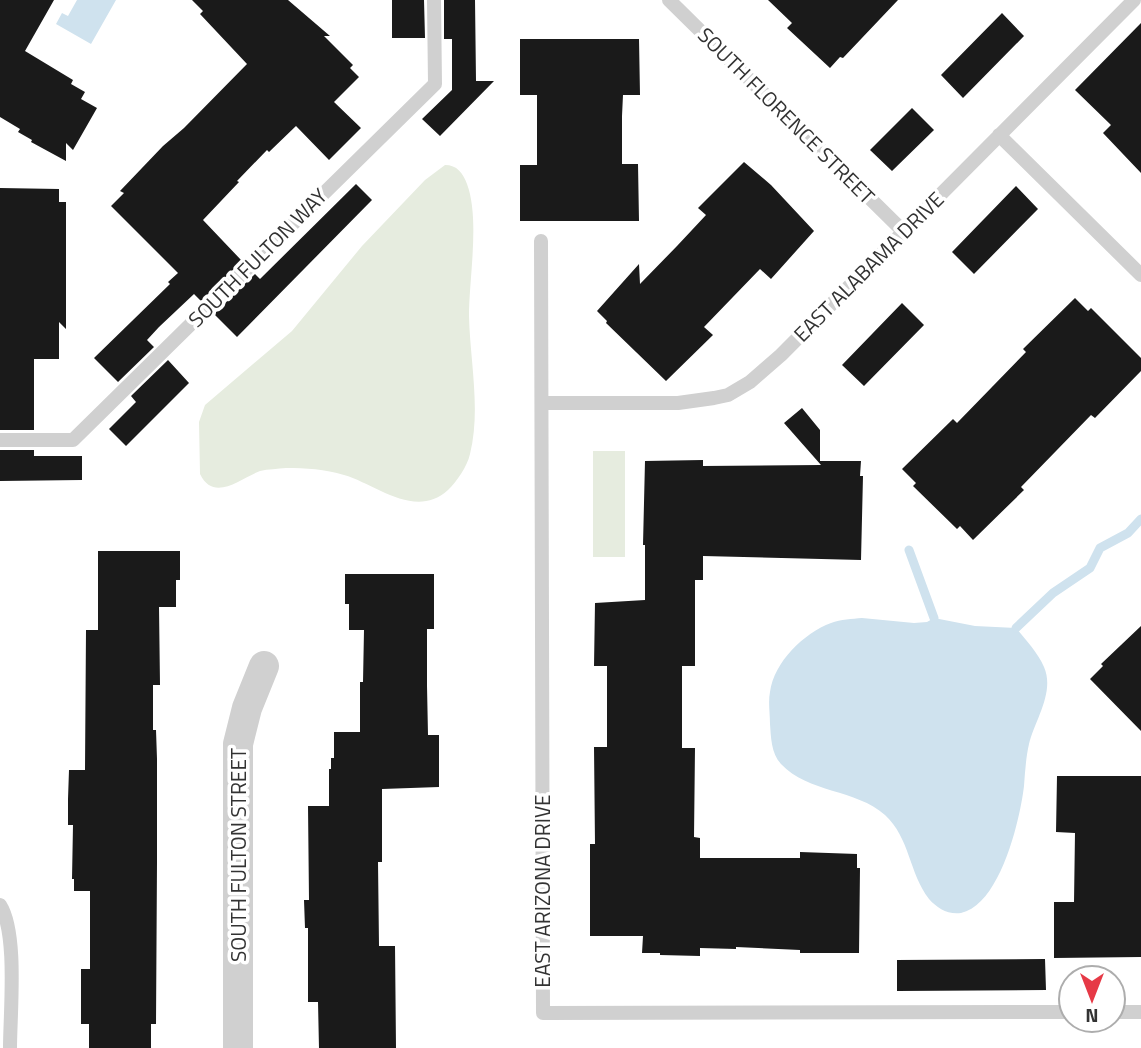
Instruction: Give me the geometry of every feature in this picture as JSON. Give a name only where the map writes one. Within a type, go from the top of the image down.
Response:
[{"type":"street","name":"SOUTH FULTON STREET","points":[[238,1048],[238,744],[247,708],[264,666]]},
{"type":"lane","name":"SOUTH FULTON WAY","points":[[0,440],[74,440],[435,83],[434,0]]},
{"type":"lane","name":"SOUTH FLORENCE STREET","points":[[669,0],[904,232]]},
{"type":"lane","name":"EAST ALABAMA DRIVE","points":[[543,403],[678,403],[728,395],[750,382],[781,355],[1134,0]]},
{"type":"lane","points":[[999,135],[1141,275]]},
{"type":"lane","name":"EAST ARIZONA DRIVE","points":[[541,240],[543,1013],[1057,1012]]},
{"type":"lane","points":[[0,905],[6,913],[10,939],[9,1048]]},
{"type":"shaded area","points":[[445,165],[456,168],[464,176],[473,214],[469,316],[475,420],[470,454],[458,478],[448,490],[422,502],[396,497],[356,479],[315,469],[263,470],[220,488],[206,482],[200,474],[199,422],[205,405],[292,331],[362,246],[425,180]]},
{"type":"shaded area","points":[[593,451],[625,451],[625,557],[593,557]]},
{"type":"water","points":[[77,0],[116,0],[91,44],[56,24],[62,13],[68,16]]},
{"type":"water","points":[[862,618],[914,623],[927,622],[934,618],[975,626],[1016,628],[1044,667],[1047,677],[1046,696],[1029,744],[1022,801],[1013,839],[987,895],[975,907],[961,913],[943,910],[929,899],[917,878],[900,834],[885,815],[860,800],[805,781],[781,764],[773,750],[769,696],[777,670],[792,650],[811,634],[831,623]]},
{"type":"building","points":[[0,0],[54,0],[25,51],[73,80],[71,84],[85,92],[81,99],[97,108],[73,150],[66,143],[66,161],[31,142],[32,140],[18,132],[20,129],[0,117]]},
{"type":"building","points":[[192,0],[288,0],[330,36],[324,36],[353,65],[350,68],[359,77],[334,102],[361,128],[329,160],[296,126],[269,152],[267,150],[237,181],[239,182],[203,220],[242,261],[201,301],[194,294],[159,327],[147,340],[154,347],[118,382],[94,358],[178,273],[111,206],[124,193],[120,191],[163,146],[247,64],[200,14],[203,11]]},
{"type":"building","points":[[392,0],[424,0],[425,38],[392,38]]},
{"type":"building","points":[[444,0],[475,0],[476,81],[494,81],[440,136],[422,119],[452,90],[452,39],[444,39]]},
{"type":"building","points":[[768,0],[898,0],[843,58],[840,57],[830,68],[787,28],[792,23]]},
{"type":"building","points":[[1002,13],[1024,36],[963,98],[941,75]]},
{"type":"building","points":[[1141,23],[1141,173],[1103,133],[1111,125],[1075,90]]},
{"type":"building","points":[[520,39],[639,39],[640,95],[623,95],[622,164],[638,164],[639,221],[520,221],[520,165],[537,165],[537,95],[520,95]]},
{"type":"building","points":[[912,108],[934,130],[892,171],[870,150]]},
{"type":"building","points":[[744,162],[771,185],[814,231],[771,279],[760,269],[704,327],[713,335],[666,381],[597,311],[639,264],[640,284],[706,215],[698,208]]},
{"type":"building","points":[[356,184],[372,200],[237,337],[214,314],[255,274],[260,279]]},
{"type":"building","points":[[1016,186],[1038,209],[974,274],[952,252]]},
{"type":"building","points":[[0,188],[59,189],[59,202],[66,202],[66,329],[59,322],[59,359],[34,359],[34,430],[0,430]]},
{"type":"building","points":[[1075,298],[1088,311],[1091,308],[1141,358],[1141,371],[1095,418],[1091,415],[1021,487],[1024,490],[973,540],[960,526],[957,529],[913,486],[916,483],[902,469],[953,419],[957,423],[1026,352],[1023,349]]},
{"type":"building","points":[[902,303],[924,325],[864,386],[842,365]]},
{"type":"building","points":[[168,360],[189,383],[126,446],[109,429],[136,402],[131,396]]},
{"type":"building","points":[[802,408],[820,430],[820,461],[861,461],[861,560],[703,556],[703,580],[695,580],[695,666],[682,666],[682,748],[695,748],[694,837],[700,838],[700,858],[800,858],[800,852],[857,854],[857,868],[860,868],[859,953],[800,953],[800,950],[736,947],[700,948],[700,956],[660,955],[642,953],[643,936],[590,936],[590,844],[595,844],[594,747],[607,747],[607,666],[594,666],[595,603],[645,600],[645,461],[703,460],[703,466],[821,465],[784,423]]},
{"type":"building","points":[[0,450],[34,450],[34,456],[82,456],[82,480],[0,481]]},
{"type":"building","points":[[98,551],[180,551],[176,607],[159,607],[160,685],[153,685],[153,730],[156,730],[157,759],[157,862],[156,1024],[151,1024],[151,1048],[89,1048],[89,1024],[81,1024],[81,969],[90,969],[90,891],[74,891],[73,825],[68,825],[69,770],[85,770],[86,630],[98,630]]},
{"type":"building","points":[[345,574],[434,574],[434,629],[427,629],[428,735],[439,735],[439,787],[382,789],[382,862],[378,862],[379,946],[395,946],[396,1048],[319,1048],[318,1002],[308,1002],[308,928],[305,928],[304,900],[309,900],[308,806],[329,806],[329,769],[331,758],[334,758],[334,732],[360,732],[364,630],[349,630],[349,604],[345,604]]},
{"type":"building","points":[[1141,626],[1141,731],[1090,679],[1103,666],[1101,664]]},
{"type":"building","points":[[1057,776],[1141,776],[1141,957],[1054,958],[1054,902],[1074,902],[1075,833],[1056,832]]},
{"type":"building","points":[[1045,959],[1046,990],[897,991],[897,960]]},
{"type":"waterway","points":[[1016,628],[1053,593],[1090,568],[1100,548],[1128,533],[1141,519]]},
{"type":"waterway","points":[[909,550],[934,618]]}]
